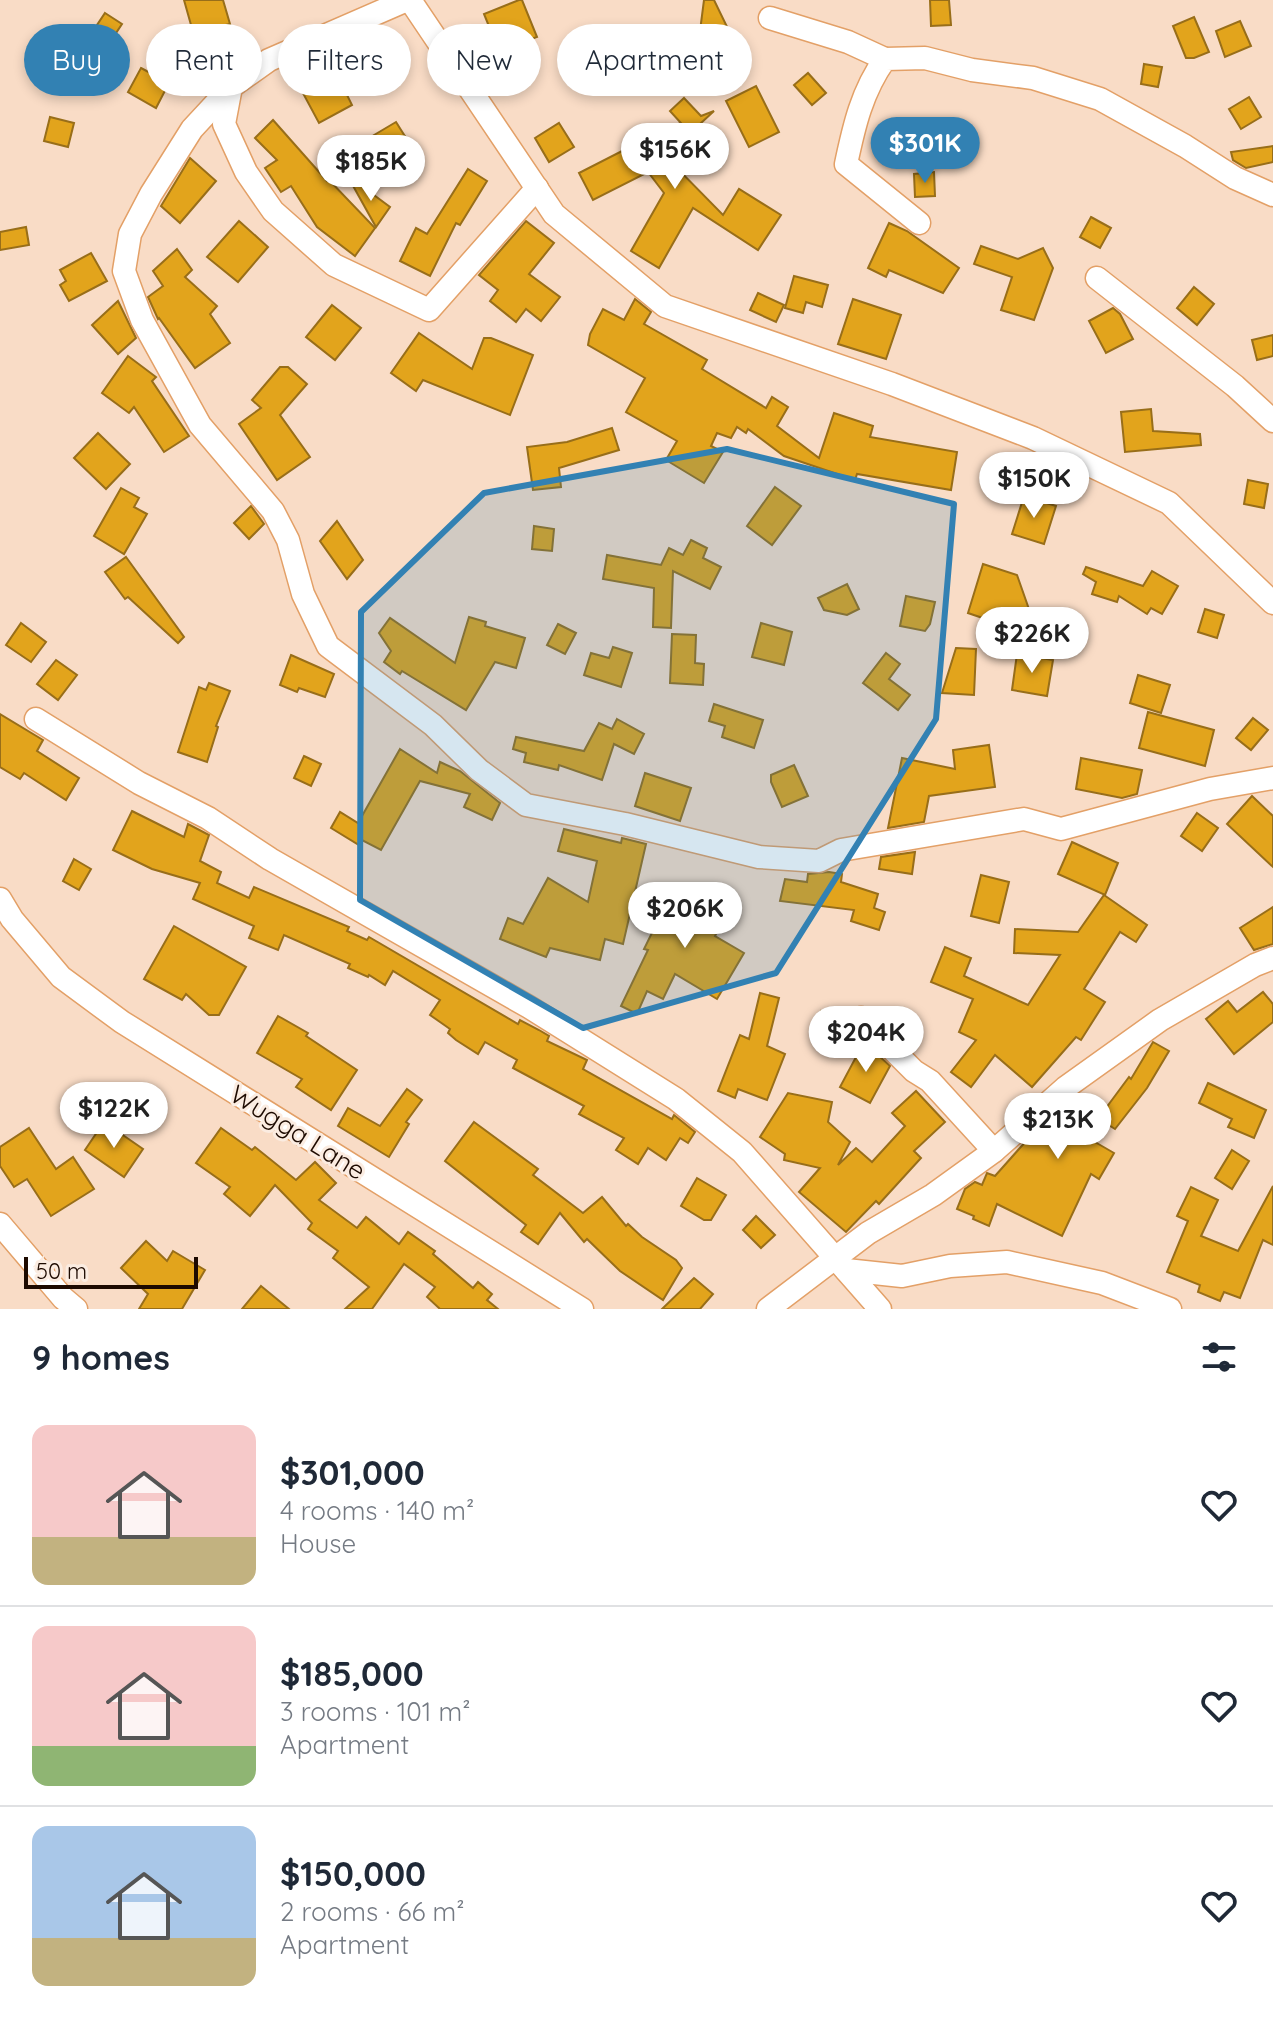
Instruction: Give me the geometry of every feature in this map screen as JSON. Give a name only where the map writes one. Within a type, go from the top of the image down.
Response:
[{"type":"street","points":[[262,65],[408,0],[554,214],[665,306],[892,384],[1033,438],[1169,503],[1273,603]]},
{"type":"street","points":[[770,18],[848,42],[885,59],[925,58],[972,70],[1033,78],[1100,99],[1235,178],[1273,195]]},
{"type":"street","points":[[885,59],[874,74],[856,113],[846,164],[919,223]]},
{"type":"street","points":[[223,96],[192,129],[130,234],[124,271],[142,320],[200,425],[273,511],[288,540],[303,594],[328,646],[433,725],[479,770],[526,805],[625,824],[759,857],[819,861],[841,850],[1024,819],[1061,829],[1210,789],[1273,778]]},
{"type":"street","points":[[229,96],[224,124],[246,172],[273,211],[334,265],[429,310],[537,188]]},
{"type":"street","points":[[1097,278],[1235,386],[1273,421]]},
{"type":"street","points":[[36,719],[139,783],[208,818],[270,859],[529,1007],[676,1099],[742,1152],[880,1309]]},
{"type":"street","name":"Wugga Lane","points":[[0,899],[12,919],[61,977],[122,1022],[582,1309]]},
{"type":"street","points":[[768,1309],[841,1264],[868,1233],[933,1195],[994,1151],[1065,1088],[1160,1020],[1255,965],[1273,958]]},
{"type":"street","points":[[861,1018],[914,1071],[930,1081],[994,1151]]},
{"type":"street","points":[[0,1224],[76,1309]]},
{"type":"street","points":[[841,1264],[902,1276],[950,1266],[1007,1262],[1102,1283],[1170,1309]]},
{"type":"highlighted area","points":[[727,449],[954,504],[936,719],[776,973],[583,1028],[360,900],[361,612],[484,493]]},
{"type":"building","points":[[184,0],[223,0],[230,24],[191,24]]},
{"type":"building","points":[[522,0],[532,24],[488,24],[484,14]]},
{"type":"building","points":[[704,0],[714,0],[726,24],[701,24]]},
{"type":"building","points":[[930,0],[949,0],[951,25],[931,26]]},
{"type":"building","points":[[105,13],[122,24],[98,24]]},
{"type":"building","points":[[1194,17],[1209,52],[1186,58],[1173,26]]},
{"type":"building","points":[[1240,21],[1251,46],[1225,57],[1216,31]]},
{"type":"building","points":[[1144,64],[1162,67],[1158,87],[1141,84]]},
{"type":"building","points":[[141,68],[146,71],[146,96],[162,96],[156,108],[130,93]]},
{"type":"building","points":[[808,73],[826,93],[812,105],[794,85]]},
{"type":"building","points":[[756,86],[779,132],[749,147],[726,101],[736,96],[752,96],[752,88]]},
{"type":"building","points":[[304,96],[348,96],[352,105],[319,123]]},
{"type":"building","points":[[1249,97],[1261,117],[1241,129],[1229,109]]},
{"type":"building","points":[[684,98],[701,116],[714,111],[673,149],[674,153],[665,156],[723,215],[739,189],[781,215],[758,250],[693,208],[659,268],[631,251],[664,193],[648,172],[593,200],[579,173],[630,147],[628,142],[681,123],[670,111]]},
{"type":"building","points":[[50,117],[74,123],[68,147],[44,141]]},
{"type":"building","points":[[273,120],[327,181],[375,228],[355,256],[317,227],[291,186],[281,192],[265,168],[277,160],[255,138]]},
{"type":"building","points":[[396,122],[413,149],[380,168],[364,141]]},
{"type":"building","points":[[559,123],[574,147],[549,162],[535,138]]},
{"type":"building","points":[[1273,146],[1273,162],[1246,168],[1233,160],[1231,152]]},
{"type":"building","points":[[190,158],[216,181],[180,223],[161,206]]},
{"type":"building","points":[[468,169],[487,181],[460,225],[456,223],[430,276],[400,261],[416,228],[427,234]]},
{"type":"building","points":[[934,172],[935,196],[915,197],[914,174]]},
{"type":"building","points":[[347,175],[390,207],[376,227]]},
{"type":"building","points":[[1091,217],[1111,228],[1100,248],[1080,237]]},
{"type":"building","points":[[239,221],[268,247],[238,282],[207,257]]},
{"type":"building","points":[[526,221],[554,243],[529,274],[560,297],[541,321],[526,309],[516,322],[490,301],[498,290],[479,275]]},
{"type":"building","points":[[889,223],[907,231],[959,268],[943,293],[889,270],[886,277],[868,268]]},
{"type":"building","points":[[26,227],[29,245],[0,250],[0,232]]},
{"type":"building","points":[[981,246],[1018,259],[1043,248],[1053,268],[1034,320],[1001,310],[1012,277],[974,264]]},
{"type":"building","points":[[177,249],[192,270],[185,277],[217,306],[210,314],[230,343],[195,368],[158,319],[148,297],[163,286],[153,271]]},
{"type":"building","points":[[91,253],[107,281],[69,301],[60,285],[66,281],[60,270]]},
{"type":"building","points":[[794,276],[828,285],[822,307],[806,302],[803,313],[785,308]]},
{"type":"building","points":[[1194,287],[1214,304],[1197,325],[1177,308]]},
{"type":"building","points":[[758,293],[784,305],[776,322],[750,310]]},
{"type":"building","points":[[635,299],[651,312],[644,324],[707,360],[702,369],[766,408],[772,397],[788,407],[777,426],[819,458],[834,413],[873,426],[870,437],[957,452],[951,490],[857,474],[855,480],[784,456],[748,429],[746,433],[737,427],[731,438],[717,433],[711,446],[723,452],[704,483],[666,460],[677,441],[626,412],[645,378],[588,345],[603,309],[624,320]]},
{"type":"building","points":[[853,299],[901,315],[886,359],[838,344]]},
{"type":"building","points":[[118,301],[136,338],[118,354],[92,325]]},
{"type":"building","points":[[332,305],[361,328],[335,360],[306,337]]},
{"type":"building","points":[[1113,308],[1120,314],[1133,339],[1106,353],[1089,321]]},
{"type":"building","points":[[419,333],[472,369],[484,338],[533,355],[510,415],[423,380],[416,391],[391,373]]},
{"type":"building","points":[[1273,335],[1273,356],[1257,360],[1252,340]]},
{"type":"building","points":[[128,356],[156,377],[152,381],[189,436],[164,452],[134,407],[129,413],[102,393]]},
{"type":"building","points":[[280,367],[288,367],[307,384],[280,415],[310,457],[277,480],[239,424],[261,408],[252,400]]},
{"type":"building","points":[[1151,409],[1153,431],[1200,434],[1201,445],[1125,452],[1121,412]]},
{"type":"building","points":[[612,428],[619,450],[559,468],[561,487],[533,490],[527,447],[567,442]]},
{"type":"building","points":[[98,433],[130,464],[106,489],[74,458]]},
{"type":"building","points":[[1248,480],[1268,484],[1264,508],[1244,504]]},
{"type":"building","points":[[775,487],[801,506],[772,545],[747,526]]},
{"type":"building","points":[[121,488],[139,498],[134,507],[147,514],[124,554],[94,536]]},
{"type":"building","points":[[1024,496],[1056,506],[1044,544],[1012,534]]},
{"type":"building","points":[[251,506],[264,524],[249,539],[234,523]]},
{"type":"building","points":[[337,521],[363,560],[347,579],[320,541]]},
{"type":"building","points":[[534,526],[554,529],[552,551],[532,549]]},
{"type":"building","points":[[691,540],[707,548],[703,558],[721,567],[710,589],[673,571],[671,628],[653,627],[654,588],[603,579],[607,555],[661,565],[669,548],[683,555]]},
{"type":"building","points":[[126,557],[184,637],[178,643],[128,597],[125,599],[105,572]]},
{"type":"building","points":[[983,564],[1017,575],[1031,615],[1003,625],[968,613]]},
{"type":"building","points":[[1086,567],[1143,586],[1152,571],[1178,586],[1162,614],[1151,608],[1147,614],[1119,596],[1117,602],[1092,594],[1096,582],[1083,574]]},
{"type":"building","points":[[847,584],[859,609],[847,615],[824,610],[818,598]]},
{"type":"building","points":[[906,596],[935,602],[930,624],[925,631],[900,626]]},
{"type":"building","points":[[1205,609],[1224,615],[1217,638],[1198,632]]},
{"type":"building","points":[[469,617],[486,622],[485,626],[525,638],[516,668],[495,662],[466,710],[384,662],[391,651],[379,633],[390,618],[455,663]]},
{"type":"building","points":[[21,623],[46,642],[31,662],[6,645]]},
{"type":"building","points":[[761,623],[792,632],[784,665],[752,657]]},
{"type":"building","points":[[558,624],[576,633],[565,654],[547,645]]},
{"type":"building","points":[[672,634],[696,635],[695,663],[704,664],[703,685],[670,683]]},
{"type":"building","points":[[613,647],[632,653],[621,687],[584,675],[591,653],[609,658]]},
{"type":"building","points":[[956,648],[976,649],[974,695],[942,693]]},
{"type":"building","points":[[886,653],[900,664],[889,679],[910,695],[898,710],[863,683]]},
{"type":"building","points":[[1017,654],[1053,660],[1047,696],[1012,690]]},
{"type":"building","points":[[291,655],[334,674],[325,697],[280,685]]},
{"type":"building","points":[[56,660],[77,675],[58,700],[37,684]]},
{"type":"building","points":[[1138,675],[1170,685],[1161,713],[1130,703]]},
{"type":"building","points":[[209,683],[230,691],[216,726],[207,762],[178,752],[199,687],[206,690]]},
{"type":"building","points":[[714,704],[763,720],[754,748],[722,737],[725,726],[709,721]]},
{"type":"building","points":[[1148,712],[1214,730],[1205,766],[1139,748]]},
{"type":"building","points":[[0,714],[43,740],[37,751],[79,778],[66,800],[24,773],[20,779],[0,767]]},
{"type":"building","points":[[1253,718],[1268,730],[1251,750],[1236,738]]},
{"type":"building","points":[[617,719],[644,734],[634,754],[614,744],[602,780],[559,765],[558,770],[524,762],[526,753],[513,749],[516,737],[584,751],[599,723],[612,729]]},
{"type":"building","points":[[989,745],[995,787],[929,796],[924,822],[888,828],[902,758],[955,769],[953,750]]},
{"type":"building","points":[[400,749],[437,773],[440,762],[460,771],[500,803],[492,820],[464,807],[470,794],[420,781],[381,850],[362,840],[359,845],[331,828],[340,812],[358,823]]},
{"type":"building","points":[[304,756],[321,764],[311,786],[294,778]]},
{"type":"building","points":[[1081,758],[1142,770],[1137,794],[1122,798],[1076,789]]},
{"type":"building","points":[[794,765],[808,796],[782,807],[771,775]]},
{"type":"building","points":[[645,773],[691,788],[680,821],[635,806]]},
{"type":"building","points":[[1252,796],[1273,816],[1273,867],[1227,824]]},
{"type":"building","points":[[132,811],[184,837],[188,824],[209,835],[200,861],[221,872],[217,883],[249,898],[254,887],[349,927],[347,931],[367,940],[369,937],[518,1024],[520,1020],[539,1030],[549,1036],[547,1041],[587,1060],[583,1069],[672,1119],[674,1115],[695,1132],[688,1143],[680,1138],[666,1160],[648,1148],[638,1164],[616,1150],[624,1138],[579,1114],[584,1106],[513,1068],[517,1060],[485,1042],[478,1054],[456,1040],[448,1033],[450,1029],[430,1015],[440,1000],[393,971],[385,985],[369,975],[348,968],[350,964],[284,935],[278,950],[249,938],[254,926],[193,899],[200,883],[152,869],[113,850]]},
{"type":"building","points":[[1197,813],[1218,828],[1202,851],[1181,836]]},
{"type":"building","points":[[564,829],[621,843],[622,838],[646,844],[623,944],[605,939],[600,960],[550,948],[546,957],[500,939],[508,918],[523,924],[548,878],[588,902],[597,861],[558,851]]},
{"type":"building","points":[[1072,842],[1118,863],[1105,895],[1058,874]]},
{"type":"building","points":[[915,852],[912,874],[879,869],[881,857]]},
{"type":"building","points":[[74,859],[91,869],[79,890],[63,881]]},
{"type":"building","points":[[808,874],[842,874],[841,882],[878,894],[874,908],[885,912],[879,930],[851,921],[854,910],[780,901],[785,879],[807,882]]},
{"type":"building","points":[[981,875],[1009,882],[999,923],[971,916]]},
{"type":"building","points":[[676,884],[729,909],[715,936],[744,953],[717,999],[675,974],[663,999],[647,991],[637,1014],[621,1006],[648,950],[644,949]]},
{"type":"building","points":[[1104,895],[1147,925],[1136,942],[1120,932],[1084,989],[1105,1002],[1081,1040],[1076,1037],[1032,1087],[995,1055],[971,1087],[951,1072],[976,1040],[959,1032],[973,999],[931,982],[945,947],[971,958],[964,976],[1028,1005],[1060,955],[1014,953],[1015,929],[1078,932]]},
{"type":"building","points":[[1273,907],[1273,944],[1254,950],[1240,928]]},
{"type":"building","points":[[174,926],[246,967],[219,1015],[209,1015],[186,994],[182,1000],[144,979]]},
{"type":"building","points":[[1263,992],[1273,1004],[1273,1022],[1234,1054],[1206,1019],[1228,1001],[1237,1012]]},
{"type":"building","points":[[760,993],[779,998],[767,1046],[785,1054],[767,1100],[738,1089],[735,1098],[718,1091],[740,1035],[749,1039]]},
{"type":"building","points":[[821,1011],[843,1019],[837,1036],[814,1028]]},
{"type":"building","points":[[278,1016],[308,1033],[306,1036],[357,1070],[331,1110],[296,1087],[302,1079],[257,1053]]},
{"type":"building","points":[[864,1042],[890,1066],[870,1103],[840,1087]]},
{"type":"building","points":[[1153,1042],[1169,1051],[1147,1088],[1115,1129],[1107,1124],[1088,1138],[1114,1153],[1099,1179],[1091,1174],[1062,1236],[997,1204],[989,1226],[957,1209],[965,1189],[975,1182],[982,1185],[987,1173],[995,1176],[1027,1140],[1056,1114],[1067,1128],[1100,1101],[1106,1108],[1129,1077],[1131,1079]]},
{"type":"building","points":[[1208,1083],[1266,1110],[1254,1138],[1228,1127],[1232,1119],[1199,1103]]},
{"type":"building","points":[[407,1089],[422,1100],[406,1122],[409,1124],[389,1157],[338,1126],[348,1108],[380,1126]]},
{"type":"building","points":[[916,1091],[945,1122],[914,1151],[921,1158],[879,1204],[876,1201],[846,1232],[799,1192],[820,1168],[784,1160],[785,1154],[760,1137],[788,1093],[832,1102],[828,1122],[850,1142],[838,1165],[856,1148],[872,1162],[905,1126],[892,1113]]},
{"type":"building","points":[[104,1122],[143,1149],[124,1177],[85,1150]]},
{"type":"building","points":[[474,1122],[538,1169],[533,1175],[583,1213],[602,1197],[626,1226],[628,1224],[676,1260],[682,1268],[663,1300],[620,1271],[587,1239],[584,1242],[560,1213],[538,1244],[521,1232],[526,1225],[445,1161]]},
{"type":"building","points":[[29,1128],[56,1169],[73,1157],[94,1189],[51,1216],[27,1179],[14,1187],[0,1166],[0,1147]]},
{"type":"building","points":[[221,1128],[252,1150],[255,1147],[296,1180],[315,1162],[336,1183],[319,1200],[357,1228],[366,1217],[399,1244],[408,1232],[435,1251],[433,1254],[473,1288],[478,1282],[492,1294],[487,1300],[498,1309],[440,1309],[427,1297],[435,1287],[404,1264],[372,1309],[345,1309],[369,1287],[333,1258],[338,1251],[308,1229],[312,1223],[275,1185],[250,1216],[224,1194],[230,1187],[196,1163]]},
{"type":"building","points":[[1232,1150],[1249,1161],[1232,1189],[1215,1178]]},
{"type":"building","points":[[697,1178],[726,1195],[711,1220],[704,1220],[681,1206]]},
{"type":"building","points":[[1273,1186],[1273,1245],[1263,1240],[1240,1298],[1224,1292],[1220,1301],[1198,1292],[1200,1285],[1167,1272],[1188,1221],[1177,1216],[1191,1187],[1218,1200],[1201,1236],[1238,1251]]},
{"type":"building","points":[[756,1216],[775,1235],[761,1248],[743,1230]]},
{"type":"building","points":[[146,1241],[167,1261],[173,1251],[205,1270],[182,1309],[139,1309],[148,1294],[121,1268]]},
{"type":"building","points":[[694,1278],[713,1294],[700,1309],[662,1309]]},
{"type":"building","points":[[261,1286],[289,1309],[242,1309]]}]
